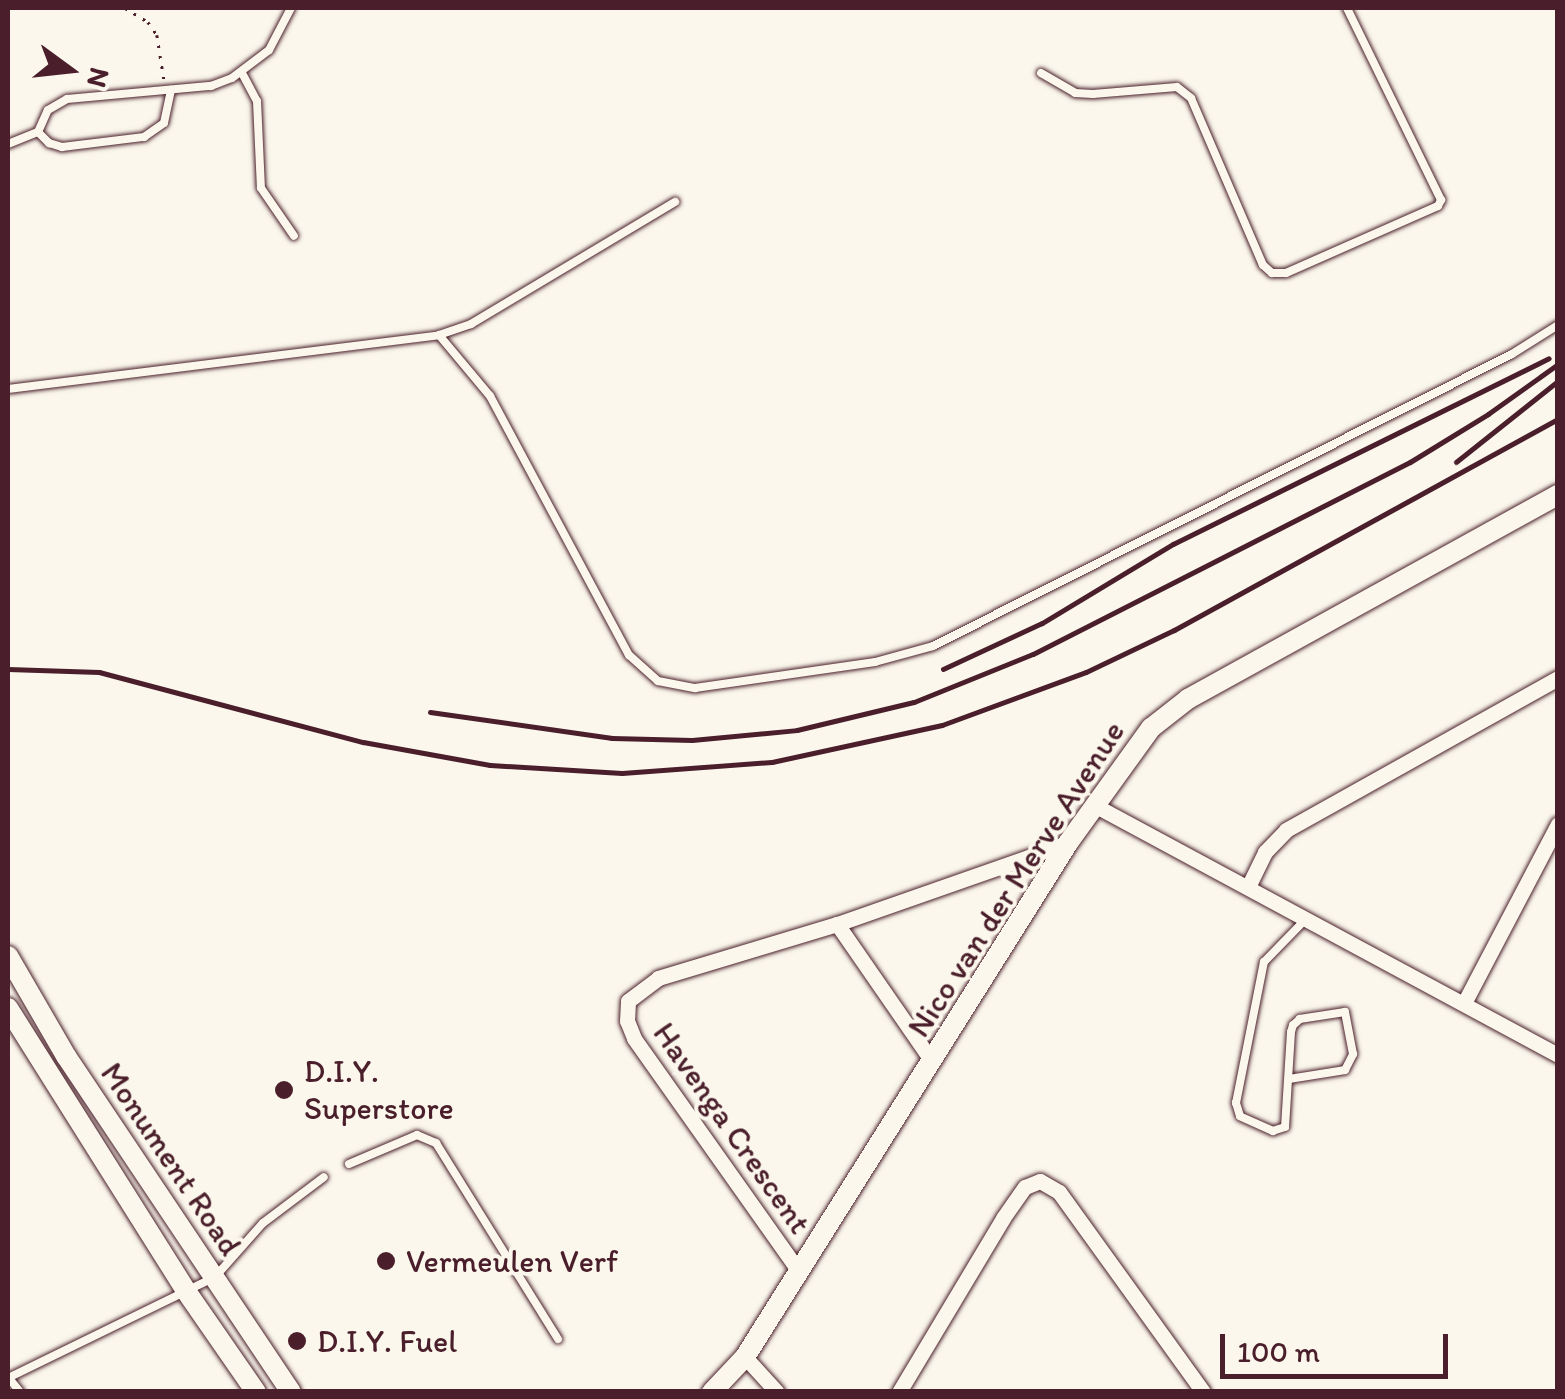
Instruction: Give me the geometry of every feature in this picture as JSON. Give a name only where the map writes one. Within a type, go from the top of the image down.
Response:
[{"type":"street","name":"Nico van der Merve Avenue","points":[[712,1392],[745,1357],[1068,843],[1151,728],[1178,706],[1558,496]]},
{"type":"street","points":[[1248,887],[1266,852],[1286,830],[1558,678]]},
{"type":"street","points":[[1094,804],[1558,1055]]},
{"type":"street","points":[[1464,1004],[1558,824]]},
{"type":"street","name":"Havenga Crescent","points":[[798,1270],[640,1046],[626,1012],[633,994],[658,978],[837,924],[1068,843]]},
{"type":"street","points":[[837,924],[932,1062]]},
{"type":"street","name":"Monument Road","points":[[8,956],[66,1056],[291,1392]]},
{"type":"street","name":"Monument Road","points":[[8,1008],[186,1292],[256,1392]]},
{"type":"street","points":[[898,1392],[1003,1218],[1024,1187],[1040,1181],[1058,1192],[1203,1392]]},
{"type":"street","points":[[745,1357],[777,1392]]},
{"type":"lane","points":[[8,144],[38,132],[48,110],[67,99],[211,86],[242,73],[269,50],[291,8]]},
{"type":"lane","points":[[1042,73],[1065,88],[1093,94],[1177,86],[1191,98],[1264,265],[1272,273],[1286,273],[1438,206],[1441,200],[1346,8]]},
{"type":"lane","points":[[242,73],[257,101],[261,188],[294,236]]},
{"type":"lane","points":[[38,132],[49,144],[62,148],[144,136],[164,123],[168,91]]},
{"type":"lane","points":[[8,389],[439,335],[471,324],[676,202]]},
{"type":"lane","points":[[439,335],[490,396],[629,655],[658,681],[695,688],[875,662],[933,646],[1512,354],[1558,324]]},
{"type":"lane","points":[[1289,1079],[1346,1070],[1353,1054],[1346,1012],[1300,1019],[1293,1025],[1289,1079],[1287,1123],[1281,1131],[1254,1125],[1240,1116],[1236,1103],[1264,962],[1306,919]]},
{"type":"lane","points":[[44,1068],[66,1056]]},
{"type":"lane","points":[[350,1164],[417,1135],[436,1144],[558,1339]]},
{"type":"lane","points":[[20,1392],[8,1377],[215,1277],[263,1223],[324,1177]]},
{"type":"path","points":[[125,8],[148,22],[157,35],[168,91]]},
{"type":"railway","points":[[943,669],[1042,623],[1173,544],[1549,358]]},
{"type":"railway","points":[[430,712],[612,738],[692,740],[797,730],[914,702],[1033,654],[1410,462],[1488,414],[1558,364]]},
{"type":"railway","points":[[1456,462],[1558,381]]},
{"type":"railway","points":[[8,669],[99,672],[363,742],[490,765],[622,773],[772,762],[942,725],[1086,672],[1174,630],[1558,419]]},
{"type":"place","name":"D.I.Y. Superstore","points":[[284,1090]]},
{"type":"place","name":"Vermeulen Verf","points":[[386,1261]]},
{"type":"place","name":"D.I.Y. Fuel","points":[[297,1341]]}]
